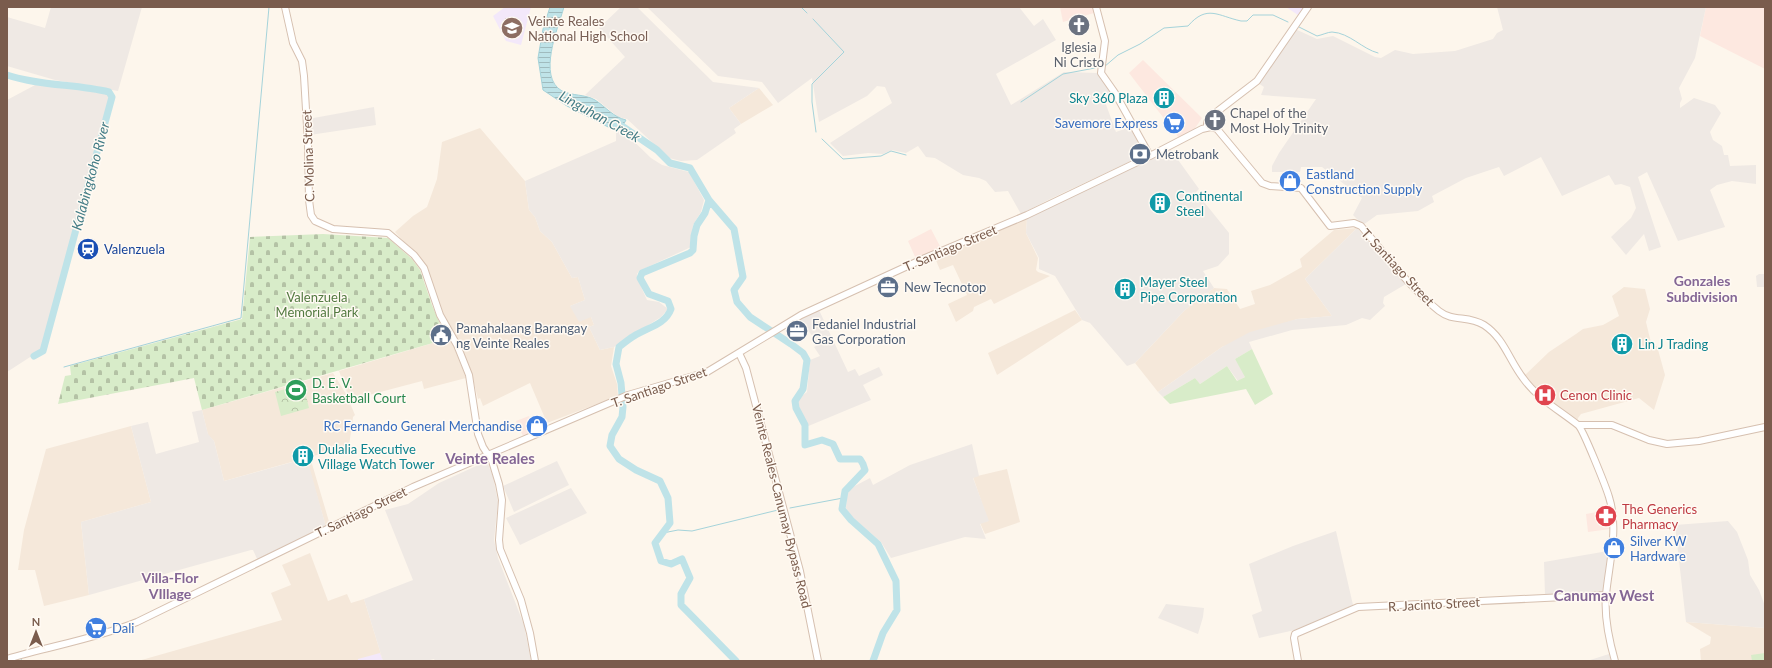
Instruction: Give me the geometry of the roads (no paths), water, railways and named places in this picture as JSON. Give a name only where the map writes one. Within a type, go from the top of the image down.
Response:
[{"type":"main road","name":"C. Molina Street","points":[[285,7],[293,43],[302,61],[304,76],[308,143],[309,200],[311,215],[316,221],[333,229],[388,233],[398,240],[420,261],[424,268],[440,315],[457,345],[466,366],[478,434],[488,455]]},
{"type":"main road","points":[[1096,7],[1105,41],[1101,73],[1115,93],[1150,156]]},
{"type":"main road","points":[[1207,127],[1207,122],[1210,117],[1257,81],[1308,7]]},
{"type":"main road","name":"T. Santiago Street","points":[[7,659],[105,634],[136,622],[413,487],[628,395],[707,372],[801,315],[918,261],[1028,215],[1207,127],[1217,129],[1262,183],[1266,185],[1301,188],[1330,226],[1354,222],[1361,226],[1404,276],[1438,310],[1448,317],[1472,319],[1495,334],[1505,348],[1522,378],[1533,390],[1579,425],[1586,438],[1604,483],[1614,520],[1606,595],[1606,617],[1615,661]]},
{"type":"main road","name":"Veinte Reales-Canumay Bypass Road","points":[[739,353],[746,368],[798,564],[818,661]]},
{"type":"main road","points":[[1579,425],[1612,425],[1648,440],[1668,444],[1699,441],[1765,427]]},
{"type":"main road","points":[[488,455],[495,469],[502,500],[499,540],[500,549],[521,600],[535,661]]},
{"type":"main road","name":"R. Jacinto Street","points":[[1298,661],[1294,638],[1295,634],[1358,607],[1606,595]]},
{"type":"water","points":[[550,7],[564,7],[551,52],[551,75],[555,84],[566,93],[595,100],[613,114],[626,120],[621,129],[616,131],[567,106],[543,90],[538,58],[543,29]]},
{"type":"waterway","points":[[64,367],[241,318],[269,7]]},
{"type":"waterway","points":[[801,7],[807,13]]},
{"type":"waterway","points":[[1104,67],[1118,55],[1140,44],[1164,28],[1188,26],[1195,19],[1207,13],[1213,13],[1241,21],[1247,21],[1253,15],[1273,15],[1288,22]]},
{"type":"waterway","points":[[813,19],[844,52],[812,84],[812,102],[816,132]]},
{"type":"waterway","points":[[1299,27],[1317,36],[1330,32],[1345,35],[1378,53]]},
{"type":"waterway","points":[[1021,102],[1063,74],[1095,68]]},
{"type":"waterway","name":"Kalabingkoho River","points":[[7,75],[32,81],[96,89],[109,92],[112,97],[43,351],[34,356]]},
{"type":"waterway","name":"Linguhan Creek","points":[[616,122],[657,150],[670,163],[690,168],[709,200],[734,229],[743,277],[734,290],[737,302],[750,317],[803,353],[807,360],[803,389],[795,401],[796,408],[805,425],[805,445],[822,440],[833,444],[840,459],[860,459],[863,464],[865,470],[845,491],[842,509],[851,520],[878,544],[896,581],[897,610],[883,633],[873,661]]},
{"type":"waterway","points":[[822,139],[843,159],[881,156],[891,151],[906,155]]},
{"type":"waterway","points":[[709,200],[705,213],[697,225],[694,236],[693,250],[690,253],[642,273],[640,278],[649,294],[668,301],[671,309],[665,319],[634,336],[619,347],[616,364],[621,383],[623,407],[622,417],[612,435],[610,446],[619,459],[636,470],[660,481],[668,498],[670,523],[655,543],[661,561],[671,564],[682,559],[690,578],[681,594],[681,605],[736,661]]},
{"type":"waterway","points":[[790,508],[843,498]]},
{"type":"waterway","points":[[663,533],[678,530],[692,531],[778,510]]},
{"type":"place","name":"Iglesia Ni Cristo","points":[[1079,25]]},
{"type":"place","name":"Veinte Reales National High School","points":[[512,28]]},
{"type":"place","name":"Sky 360 Plaza","points":[[1164,98]]},
{"type":"place","name":"Chapel of the Most Holy Trinity","points":[[1215,120]]},
{"type":"place","name":"Savemore Express","points":[[1174,123]]},
{"type":"place","name":"Metrobank","points":[[1140,154]]},
{"type":"place","name":"Eastland Construction Supply","points":[[1290,181]]},
{"type":"place","name":"Continental Steel","points":[[1160,203]]},
{"type":"place","name":"Valenzuela","points":[[88,249]]},
{"type":"place","name":"New Tecnotop","points":[[888,287]]},
{"type":"place","name":"Mayer Steel Pipe Corporation","points":[[1125,289]]},
{"type":"place","name":"Fedaniel Industrial Gas Corporation","points":[[797,331]]},
{"type":"place","name":"Pamahalaang Barangay ng Veinte Reales","points":[[441,335]]},
{"type":"place","name":"Lin J Trading","points":[[1622,344]]},
{"type":"place","name":"D. E. V. Basketball Court","points":[[296,390]]},
{"type":"place","name":"Cenon Clinic","points":[[1545,395]]},
{"type":"place","name":"RC Fernando General Merchandise","points":[[537,426]]},
{"type":"place","name":"Dulalia Executive Village Watch Tower","points":[[303,456]]},
{"type":"place","name":"The Generics Pharmacy","points":[[1606,516]]},
{"type":"place","name":"Silver KW Hardware","points":[[1614,548]]},
{"type":"place","name":"Dali","points":[[96,628]]},
{"type":"district","name":"Gonzales Subdivision","points":[[1702,288]]},
{"type":"district","name":"Veinte Reales","points":[[490,458]]},
{"type":"district","name":"Villa-Flor VIllage","points":[[170,586]]},
{"type":"district","name":"Canumay West","points":[[1604,595]]},
{"type":"park label","name":"Valenzuela Memorial Park","points":[[317,304]]}]
